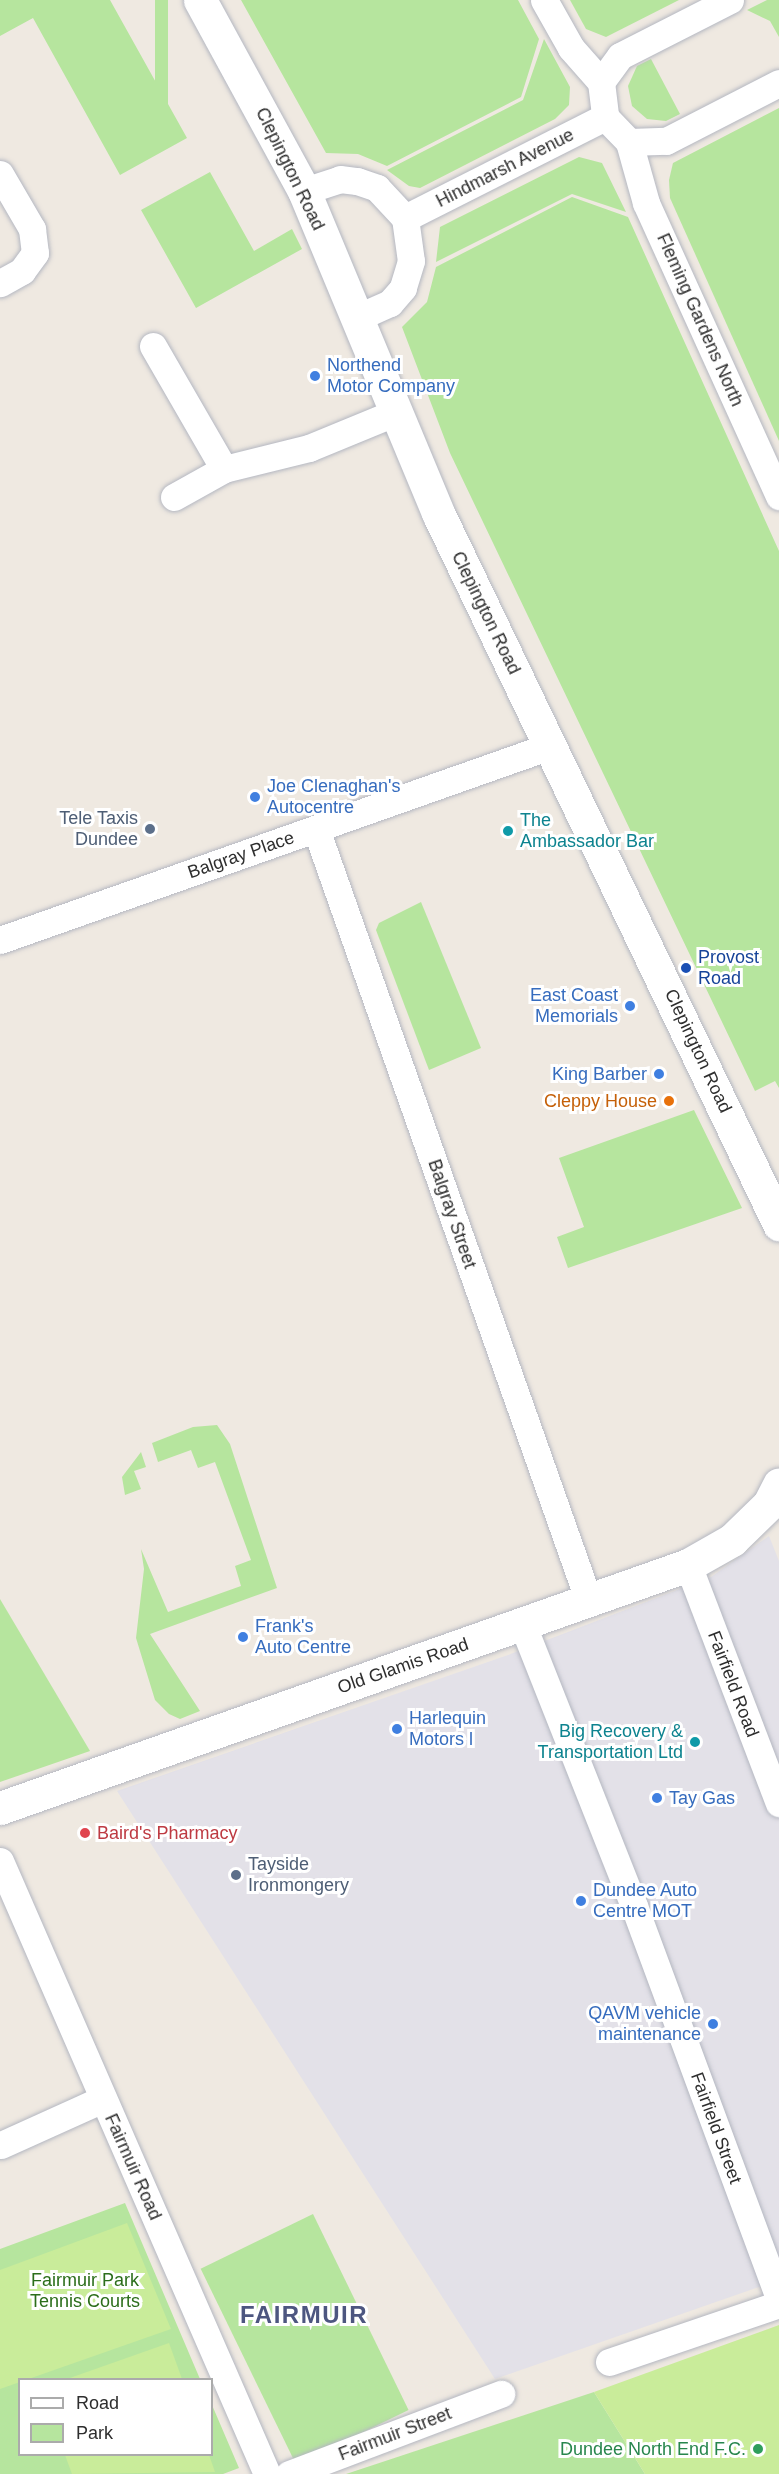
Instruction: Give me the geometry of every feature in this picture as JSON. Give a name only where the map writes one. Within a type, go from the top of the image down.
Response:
[{"type":"street","name":"Clepington Road","points":[[200,0],[304,191],[394,412],[438,513],[779,1224]]},
{"type":"street","points":[[544,0],[571,48],[601,82],[605,117],[629,142],[666,141],[779,83]]},
{"type":"street","points":[[601,82],[620,56],[730,0]]},
{"type":"street","name":"Hindmarsh Avenue","points":[[405,218],[605,117]]},
{"type":"street","name":"Fleming Gardens North","points":[[629,142],[646,202],[779,496]]},
{"type":"street","points":[[0,174],[32,229],[35,253],[22,271],[0,283]]},
{"type":"street","points":[[304,191],[340,179],[357,181],[377,188],[405,218],[411,261],[403,288],[390,303],[357,318]]},
{"type":"street","points":[[153,346],[224,469]]},
{"type":"street","points":[[174,497],[224,469],[309,448],[394,412]]},
{"type":"street","name":"Balgray Place","points":[[0,940],[550,746]]},
{"type":"street","name":"Balgray Street","points":[[316,829],[588,1599]]},
{"type":"street","name":"Old Glamis Road","points":[[0,1808],[688,1565],[732,1540],[769,1504],[779,1484]]},
{"type":"street","name":"Fairfield Road","points":[[688,1565],[779,1803]]},
{"type":"street","name":"Fairfield Street","points":[[522,1623],[634,1906],[779,2298]]},
{"type":"street","name":"Fairmuir Road","points":[[0,1861],[267,2474]]},
{"type":"street","points":[[1,2145],[103,2099]]},
{"type":"street","points":[[609,2362],[779,2304]]},
{"type":"street","name":"Fairmuir Street","points":[[289,2474],[501,2394]]},
{"type":"shaded area","points":[[769,1536],[779,1561],[779,2280],[495,2379],[117,1791],[508,1655],[711,1577]]},
{"type":"green space","points":[[0,0],[110,0],[187,138],[120,175],[33,18],[0,36]]},
{"type":"green space","points":[[155,0],[168,0],[168,136],[155,136]]},
{"type":"green space","points":[[241,0],[518,0],[539,39],[521,97],[387,166],[358,154],[326,153]]},
{"type":"green space","points":[[570,0],[679,0],[606,37],[586,29]]},
{"type":"green space","points":[[767,0],[779,0],[779,37],[770,21],[747,10]]},
{"type":"green space","points":[[544,39],[570,87],[569,105],[555,119],[420,188],[409,186],[387,170],[523,100]]},
{"type":"green space","points":[[651,59],[680,114],[666,121],[647,119],[632,106],[628,86],[637,66]]},
{"type":"green space","points":[[779,108],[779,441],[670,198],[669,180],[673,163]]},
{"type":"green space","points":[[579,157],[602,163],[626,212],[572,194],[436,262],[440,227]]},
{"type":"green space","points":[[210,172],[254,251],[292,229],[302,249],[196,308],[141,210]]},
{"type":"green space","points":[[572,197],[628,217],[779,551],[779,1088],[775,1081],[755,1091],[450,453],[402,327],[427,302],[436,267]]},
{"type":"green space","points":[[421,902],[481,1048],[429,1070],[376,930],[379,923]]},
{"type":"green space","points":[[694,1110],[742,1208],[568,1268],[557,1237],[584,1227],[559,1158]]},
{"type":"green space","points":[[217,1425],[230,1444],[277,1588],[150,1634],[200,1711],[180,1719],[169,1714],[155,1700],[136,1638],[144,1569],[141,1549],[168,1612],[241,1586],[235,1566],[251,1560],[215,1462],[198,1468],[191,1450],[158,1462],[152,1443],[193,1427]]},
{"type":"green space","points":[[141,1452],[146,1467],[134,1471],[141,1489],[125,1495],[122,1477]]},
{"type":"green space","points":[[0,1599],[90,1751],[0,1782]]},
{"type":"green space","name":"Fairmuir Park Tennis Courts","points":[[125,2203],[200,2378],[18,2378],[18,2456],[213,2456],[213,2407],[239,2468],[223,2474],[0,2474],[0,2249]]},
{"type":"green space","points":[[313,2214],[409,2410],[296,2465],[201,2269]]},
{"type":"green space","name":"Fairmuir Park Tennis Courts","points":[[127,2223],[171,2329],[31,2378],[18,2378],[18,2383],[0,2389],[0,2270]]},
{"type":"green space","points":[[779,2325],[779,2474],[645,2474],[594,2392]]},
{"type":"green space","points":[[169,2343],[182,2378],[70,2378]]},
{"type":"green space","points":[[594,2392],[645,2474],[346,2474]]},
{"type":"green space","points":[[65,2456],[209,2456],[215,2472],[72,2474]]},
{"type":"place","name":"Northend Motor Company","points":[[315,376]]},
{"type":"place","name":"Joe Clenaghan's Autocentre","points":[[255,797]]},
{"type":"place","name":"Tele Taxis Dundee","points":[[150,829]]},
{"type":"place","name":"The Ambassador Bar","points":[[508,831]]},
{"type":"place","name":"Provost Road","points":[[686,968]]},
{"type":"place","name":"East Coast Memorials","points":[[630,1006]]},
{"type":"place","name":"King Barber","points":[[659,1074]]},
{"type":"place","name":"Cleppy House","points":[[669,1101]]},
{"type":"place","name":"Frank's Auto Centre","points":[[243,1637]]},
{"type":"place","name":"Harlequin Motors l","points":[[397,1729]]},
{"type":"place","name":"Big Recovery & Transportation Ltd","points":[[695,1742]]},
{"type":"place","name":"Tay Gas","points":[[657,1798]]},
{"type":"place","name":"Baird's Pharmacy","points":[[85,1833]]},
{"type":"place","name":"Tayside Ironmongery","points":[[236,1875]]},
{"type":"place","name":"Dundee Auto Centre MOT","points":[[581,1901]]},
{"type":"place","name":"QAVM vehicle maintenance","points":[[713,2024]]},
{"type":"place","name":"Dundee North End F.C.","points":[[758,2449]]},
{"type":"district","name":"FAIRMUIR","points":[[304,2315]]}]
